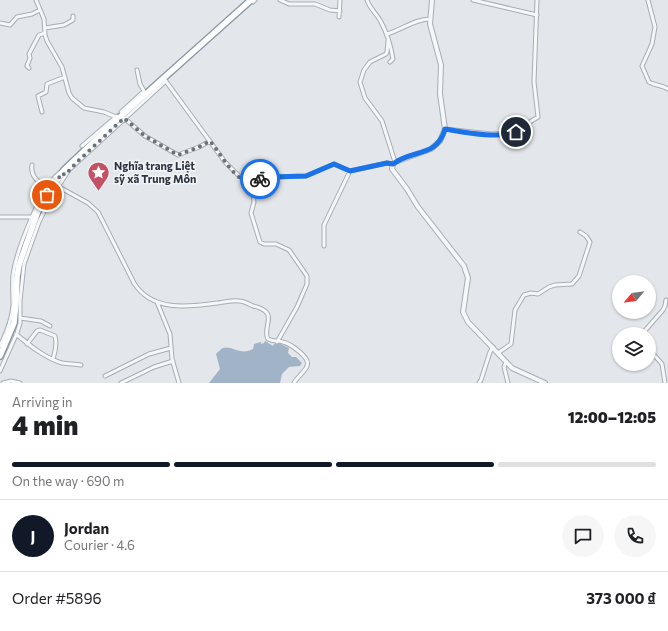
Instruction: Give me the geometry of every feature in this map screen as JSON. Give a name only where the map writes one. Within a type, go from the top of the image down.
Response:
[{"type":"highway","points":[[0,356],[14,323],[19,265],[38,211],[47,195],[64,172],[120,118],[165,79],[211,35],[253,1]]},
{"type":"street","points":[[36,0],[44,19],[47,41],[62,66],[69,95],[76,103],[84,108],[104,112],[120,118],[145,136],[178,155],[210,141]]},
{"type":"street","points":[[280,0],[289,4],[315,4],[324,8],[340,11]]},
{"type":"street","points":[[339,17],[340,0]]},
{"type":"street","points":[[367,0],[370,9],[380,21],[387,34],[393,59],[390,62]]},
{"type":"street","points":[[248,182],[272,177],[306,176],[334,164],[350,171],[387,163],[394,163],[431,149],[440,141],[445,129],[440,94],[441,65],[430,24],[432,0]]},
{"type":"street","points":[[473,0],[537,15]]},
{"type":"street","points":[[445,129],[491,134],[512,133],[538,117],[534,82],[537,0]]},
{"type":"street","points":[[648,0],[654,23],[654,37],[642,66],[649,82],[662,85],[668,89]]},
{"type":"street","points":[[0,23],[10,25],[17,17],[32,14],[40,10]]},
{"type":"street","points":[[45,28],[64,25],[73,20],[73,16]]},
{"type":"street","points":[[387,34],[421,20],[430,19]]},
{"type":"street","points":[[29,68],[27,66],[30,54],[39,35],[45,33]]},
{"type":"street","points":[[388,41],[386,54],[370,62],[366,66],[360,82],[365,98],[382,121],[394,163],[393,171],[404,184],[418,207],[464,266],[468,278],[463,312],[468,322],[516,371],[545,383]]},
{"type":"street","points":[[82,146],[120,118],[144,91],[140,84],[137,70]]},
{"type":"street","points":[[42,112],[38,96],[47,91],[47,85],[49,83],[65,77]]},
{"type":"street","points":[[165,79],[231,169],[251,186],[254,202],[251,213],[260,242],[264,244],[276,244],[289,250],[307,276],[307,284],[297,307],[276,342]]},
{"type":"street","points":[[32,165],[31,171],[36,180],[47,188]]},
{"type":"street","points":[[324,246],[324,224],[350,171]]},
{"type":"street","points":[[0,346],[15,302],[13,281],[14,267],[32,217],[47,188],[59,172],[64,172],[58,188],[39,222],[24,264],[20,294],[20,318],[16,334],[0,371]]},
{"type":"street","points":[[58,188],[88,203],[98,212],[136,286],[157,302],[187,307],[243,301],[267,313],[267,337],[271,341],[284,342],[305,355],[308,359],[307,368],[294,383]]},
{"type":"street","points":[[0,217],[32,217]]},
{"type":"street","points":[[498,353],[512,344],[512,326],[515,310],[524,295],[531,293],[538,294],[555,285],[572,284],[579,276],[590,242],[586,236],[580,232]]},
{"type":"street","points":[[648,327],[663,310],[666,300]]},
{"type":"street","points":[[157,302],[170,334],[173,361],[179,383]]},
{"type":"street","points":[[20,318],[41,321],[50,326]]},
{"type":"street","points":[[27,344],[37,330],[55,336],[57,348],[53,359]]},
{"type":"street","points":[[16,334],[27,344],[53,359],[81,365]]},
{"type":"street","points":[[479,383],[493,347]]},
{"type":"street","points":[[104,376],[149,354],[171,348]]},
{"type":"street","points":[[656,357],[662,364],[665,383]]},
{"type":"street","points":[[121,383],[154,367],[173,361]]},
{"type":"street","points":[[506,362],[504,367],[508,383]]},
{"type":"street","points":[[3,383],[11,380],[20,383]]},
{"type":"water","points":[[265,341],[273,346],[274,344],[279,343],[289,348],[288,353],[292,357],[296,357],[302,363],[300,366],[289,367],[282,374],[280,383],[209,383],[220,369],[216,354],[221,349],[226,347],[240,351],[248,351],[253,349],[254,344],[261,342],[261,344]]},
{"type":"way so far","points":[[47,195],[62,173],[65,175],[124,118],[145,136],[178,155],[210,141],[231,169],[240,178],[248,182],[260,179]]},
{"type":"place","name":"Nghĩa trang Liệt sỹ xã Trung Môn","points":[[99,192]]},
{"type":"route","points":[[260,179],[268,177],[306,176],[333,164],[346,168],[350,171],[387,163],[393,164],[431,149],[440,141],[445,129],[491,134],[516,132]]}]
